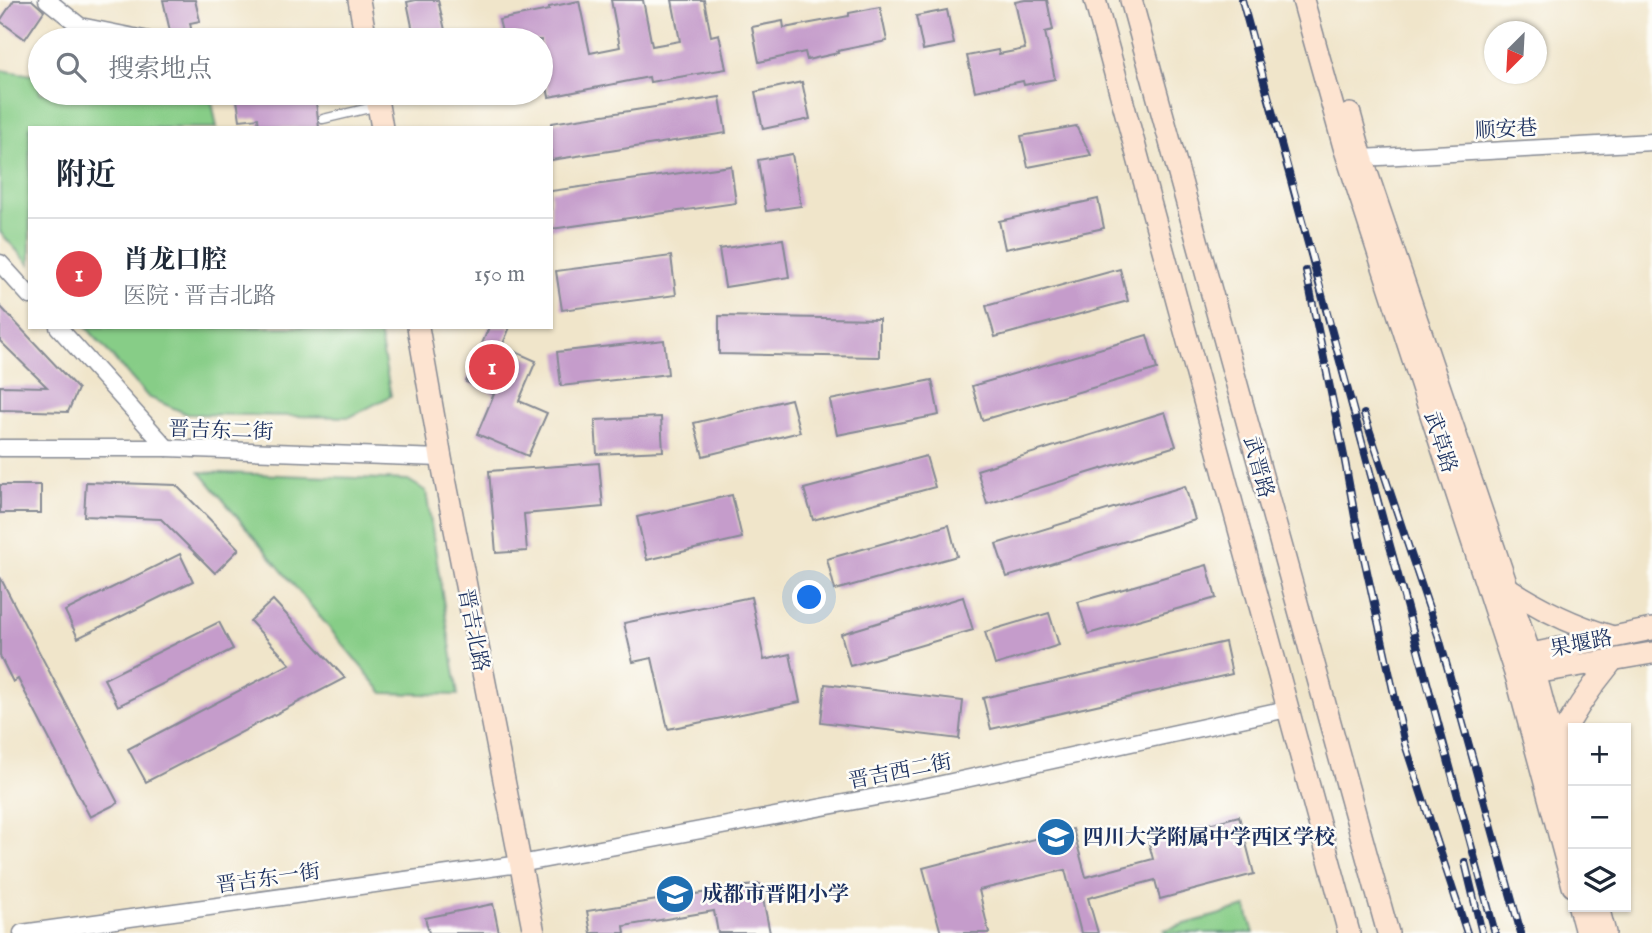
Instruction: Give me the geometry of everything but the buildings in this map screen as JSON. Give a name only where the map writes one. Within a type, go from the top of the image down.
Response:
[{"type":"street","points":[[47,0],[80,26],[90,28]]},
{"type":"street","points":[[359,0],[364,28]]},
{"type":"street","name":"武晋路","points":[[1095,0],[1349,933]]},
{"type":"street","name":"武晋路","points":[[1131,0],[1388,933]]},
{"type":"street","name":"武草路","points":[[1303,0],[1344,147],[1523,666],[1555,748],[1568,796]]},
{"type":"street","name":"武草路","points":[[1317,0],[1362,158],[1508,588],[1568,864]]},
{"type":"street","points":[[378,105],[382,126]]},
{"type":"street","name":"顺安巷","points":[[1362,158],[1652,142]]},
{"type":"street","points":[[0,262],[28,294]]},
{"type":"street","points":[[60,329],[167,449]]},
{"type":"street","name":"晋吉北路","points":[[418,329],[534,933]]},
{"type":"street","name":"晋吉东二街","points":[[0,448],[167,449],[441,458]]},
{"type":"street","points":[[1508,588],[1570,623],[1612,637]]},
{"type":"street","name":"果堰路","points":[[1523,666],[1612,637],[1652,629]]},
{"type":"street","name":"果堰路","points":[[1523,666],[1613,660],[1652,653]]},
{"type":"street","points":[[1555,748],[1587,692],[1613,660]]},
{"type":"street","name":"晋吉西二街","points":[[520,863],[924,788],[1287,709]]},
{"type":"street","name":"晋吉东一街","points":[[22,933],[520,863]]},
{"type":"street","points":[[1580,912],[1586,933]]},
{"type":"street","points":[[1599,912],[1605,933]]},
{"type":"lane","points":[[323,119],[361,105]]},
{"type":"green space","points":[[0,70],[28,74],[28,105],[213,105],[217,126],[28,126],[28,263],[0,232]]},
{"type":"green space","points":[[88,329],[378,329],[391,396],[350,417],[187,414],[148,397]]},
{"type":"green space","points":[[200,472],[408,480],[426,491],[458,695],[383,693]]},
{"type":"green space","points":[[1246,907],[1254,933],[1165,933],[1164,930]]},
{"type":"railway","points":[[1242,0],[1495,933]]},
{"type":"railway","points":[[1306,271],[1355,517],[1405,744],[1467,933]]},
{"type":"railway","points":[[1364,414],[1440,641],[1521,933]]},
{"type":"railway","points":[[1465,862],[1482,933]]},
{"type":"place","name":"肖龙口腔","points":[[492,367]]},
{"type":"place","name":"四川大学附属中学西区学校","points":[[1056,837]]},
{"type":"place","name":"成都市晋阳小学","points":[[675,894]]}]
